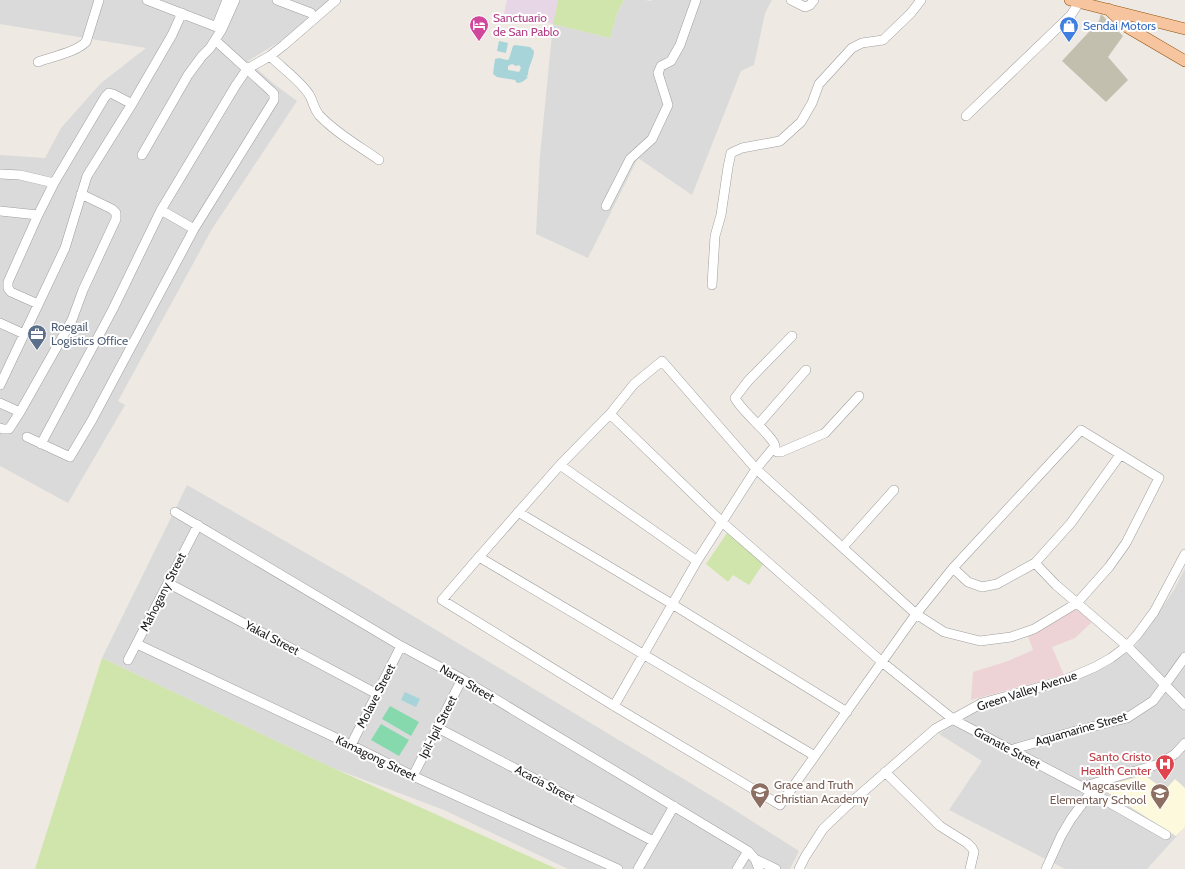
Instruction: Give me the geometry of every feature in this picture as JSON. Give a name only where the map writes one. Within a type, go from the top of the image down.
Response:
[{"type":"main road","points":[[1075,1],[1108,8],[1185,29]]},
{"type":"main road","points":[[1108,8],[1127,27],[1185,62]]},
{"type":"street","points":[[38,62],[75,49],[86,42],[99,0]]},
{"type":"street","points":[[27,437],[70,458],[194,230],[274,100],[274,94],[272,91],[247,69],[218,33],[182,13],[147,0]]},
{"type":"street","points":[[218,33],[227,0]]},
{"type":"street","points":[[142,155],[188,75],[218,33],[235,0]]},
{"type":"street","points":[[277,0],[311,13]]},
{"type":"street","points":[[41,444],[114,309],[161,210],[236,84],[247,69],[270,56],[336,0]]},
{"type":"street","points":[[606,206],[630,159],[652,139],[668,105],[658,73],[661,66],[671,62],[680,45],[696,0]]},
{"type":"street","points":[[791,0],[805,7],[810,5],[814,0]]},
{"type":"street","points":[[712,284],[715,236],[721,215],[731,153],[742,148],[780,141],[801,122],[812,103],[819,84],[852,48],[862,43],[883,40],[911,13],[921,0]]},
{"type":"street","points":[[1098,0],[1108,8]]},
{"type":"street","points":[[966,116],[1071,15],[1075,1]]},
{"type":"street","points":[[0,384],[65,248],[87,176],[132,104],[172,35],[182,13]]},
{"type":"street","points":[[270,56],[310,96],[313,107],[320,116],[333,128],[379,160]]},
{"type":"street","points":[[38,304],[11,292],[8,288],[8,282],[38,215],[54,183],[105,97],[109,93],[113,94],[132,104]]},
{"type":"street","points":[[0,174],[20,176],[54,183]]},
{"type":"street","points":[[0,428],[3,430],[9,428],[20,412],[72,320],[116,219],[116,213],[112,209],[81,194]]},
{"type":"street","points":[[0,210],[38,215]]},
{"type":"street","points":[[161,210],[194,230]]},
{"type":"street","points":[[0,323],[24,334]]},
{"type":"street","points":[[614,706],[697,561],[756,469],[775,446],[774,441],[758,425],[736,398],[748,381],[792,336]]},
{"type":"street","points":[[0,360],[9,364]]},
{"type":"street","points":[[560,465],[442,600],[614,706],[780,805],[916,614],[953,568],[1081,430],[1160,478],[1126,543],[1109,567],[1077,602],[1034,629],[1011,638],[980,641],[944,632],[916,614],[844,547],[756,469],[662,361],[634,384],[610,414],[560,465]]},
{"type":"street","points":[[758,425],[806,370]]},
{"type":"street","points":[[772,449],[780,452],[824,433],[859,396]]},
{"type":"street","points":[[0,403],[20,412]]},
{"type":"street","name":"Granate Street","points":[[610,414],[722,522],[882,662],[954,720],[1082,787],[1166,835]]},
{"type":"street","points":[[953,568],[968,582],[982,587],[997,584],[1035,563],[1071,523],[1120,455]]},
{"type":"street","points":[[560,465],[697,561]]},
{"type":"street","points":[[844,547],[894,490]]},
{"type":"street","name":"Narra Street","points":[[176,512],[401,646],[462,679],[748,850],[755,859],[759,869]]},
{"type":"street","points":[[518,512],[672,604],[847,712]]},
{"type":"street","name":"Mahogany Street","points":[[128,660],[198,525]]},
{"type":"street","name":"Green Valley Avenue","points":[[799,869],[805,857],[824,829],[848,805],[935,730],[982,703],[1062,681],[1096,667],[1127,646],[1154,612],[1185,554]]},
{"type":"street","points":[[479,556],[815,756]]},
{"type":"street","points":[[1035,563],[1127,646],[1185,704]]},
{"type":"street","name":"Yakal Street","points":[[168,583],[377,694]]},
{"type":"street","name":"Kamagong Street","points":[[137,644],[351,745],[413,776],[618,869]]},
{"type":"street","name":"Molave Street","points":[[351,745],[401,646]]},
{"type":"street","name":"Aquamarine Street","points":[[1010,750],[1127,718],[1152,701],[1185,657]]},
{"type":"street","name":"Ipil-Ipil Street","points":[[413,776],[462,679]]},
{"type":"street","name":"Acacia Street","points":[[438,728],[653,841]]},
{"type":"street","points":[[1082,787],[1159,764],[1175,754],[1185,743]]},
{"type":"street","points":[[886,772],[940,826],[968,843],[974,852],[970,869]]},
{"type":"street","points":[[1046,869],[1061,836],[1071,819],[1091,792]]},
{"type":"street","points":[[638,869],[674,806]]},
{"type":"street","points":[[737,869],[748,850]]},
{"type":"street","name":"Narra Street","points":[[755,859],[776,869]]},
{"type":"shaded area","points":[[0,0],[329,0],[287,37],[248,61],[274,84],[297,101],[212,229],[118,401],[125,405],[68,503],[0,466],[0,155],[45,158],[61,128],[101,83],[146,48],[0,24]]},
{"type":"shaded area","points":[[507,0],[558,0],[553,24],[504,14]]},
{"type":"shaded area","points":[[624,0],[772,0],[765,13],[754,65],[741,71],[692,195],[638,158],[588,258],[536,234],[540,155],[553,24],[610,38],[617,13]]},
{"type":"shaded area","points":[[1101,14],[1123,36],[1108,57],[1128,80],[1106,102],[1062,61],[1099,21]]},
{"type":"shaded area","points":[[187,485],[360,584],[725,804],[799,851],[790,869],[568,869],[444,810],[333,768],[102,658]]},
{"type":"shaded area","points":[[1185,568],[1185,827],[1147,869],[1065,869],[949,810],[982,761],[939,734],[966,715],[988,705],[1066,684],[1108,666],[1134,648],[1174,590]]},
{"type":"shaded area","points":[[1078,606],[1093,621],[1075,638],[1052,647],[1064,675],[971,700],[973,672],[1008,661],[1033,650],[1027,634]]},
{"type":"shaded area","name":"Magcaseville Elementary School","points":[[1144,775],[1165,790],[1175,779],[1185,788],[1185,827],[1176,836],[1107,792],[1116,783]]},
{"type":"green space","points":[[558,0],[624,0],[617,13],[610,38],[553,24]]},
{"type":"green space","points":[[727,533],[763,564],[749,585],[733,575],[728,582],[706,564]]},
{"type":"green space","points":[[102,658],[333,768],[557,869],[35,869]]},
{"type":"green space","points":[[390,706],[419,722],[411,736],[382,719]]},
{"type":"green space","points":[[381,724],[409,740],[399,756],[371,740]]},
{"type":"water","points":[[499,41],[508,43],[506,53],[497,51]]},
{"type":"water","points":[[513,46],[530,47],[534,51],[528,75],[526,76],[528,77],[519,83],[515,80],[497,77],[493,74],[495,59],[509,59]],"holes":[[[512,64],[516,66],[519,65],[521,68],[519,72],[508,70],[508,66]]]},
{"type":"water","points":[[405,692],[420,699],[416,707],[401,700]]},
{"type":"place","name":"Sanctuario de San Pablo","points":[[479,42]]},
{"type":"place","name":"Sendai Motors","points":[[1069,43]]},
{"type":"place","name":"Roegail Logistics Office","points":[[37,351]]},
{"type":"place","name":"Santo Cristo Health Center","points":[[1165,781]]},
{"type":"place","name":"Grace and Truth Christian Academy","points":[[760,809]]},
{"type":"place","name":"Magcaseville Elementary School","points":[[1160,810]]}]
